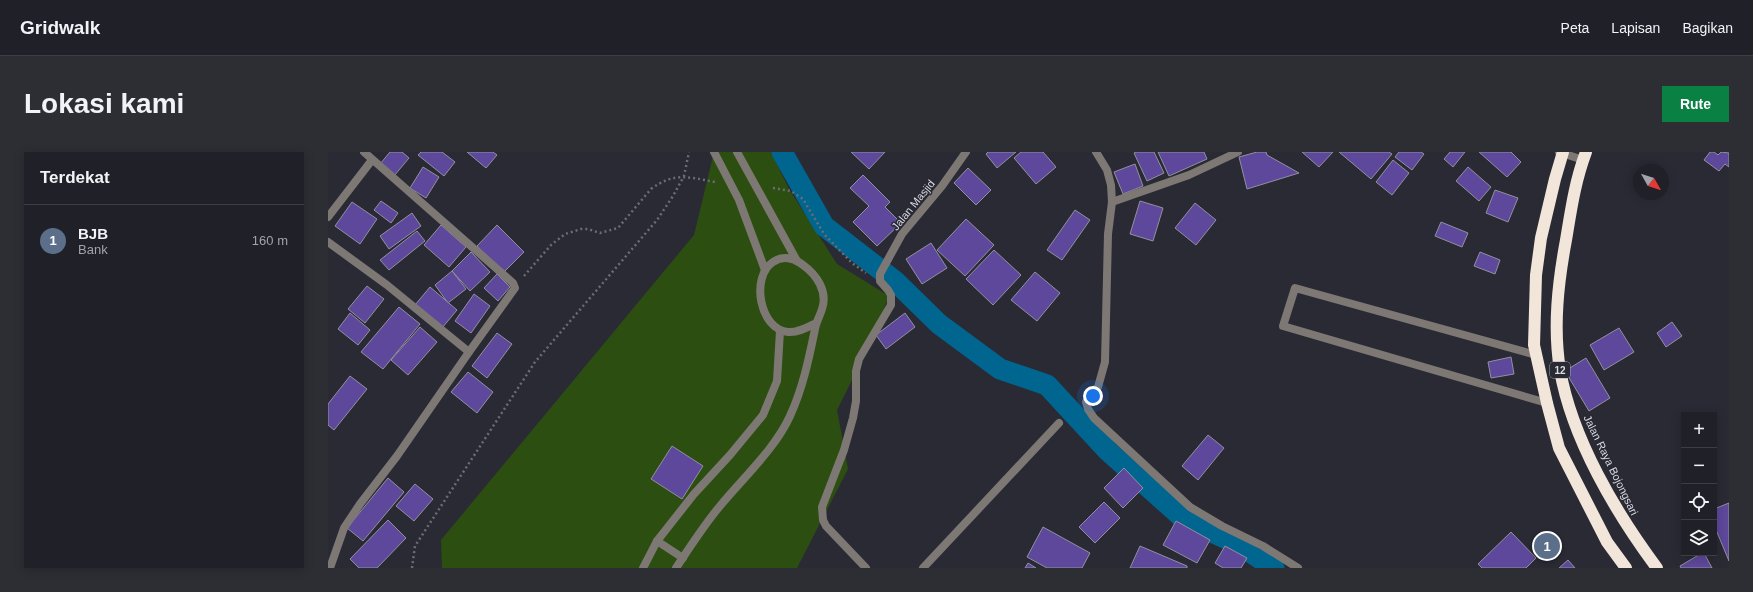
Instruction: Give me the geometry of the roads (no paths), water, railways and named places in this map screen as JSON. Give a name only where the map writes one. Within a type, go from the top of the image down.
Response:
[{"type":"highway","name":"12","points":[[1561,153],[1541,238],[1536,275],[1534,345],[1546,403],[1559,448],[1607,542],[1626,568]]},
{"type":"highway","name":"Jalan Raya Bojongsari","points":[[1585,156],[1575,184],[1559,279],[1557,339],[1560,370],[1577,431],[1620,516],[1656,568]]},
{"type":"street","points":[[330,568],[344,528],[360,504],[398,456],[515,288],[507,278],[364,152]]},
{"type":"street","points":[[714,152],[739,200],[765,270]]},
{"type":"street","points":[[737,152],[798,261]]},
{"type":"street","name":"Jalan Masjid","points":[[866,568],[826,526],[821,513],[822,507],[844,450],[853,418],[856,401],[856,372],[859,359],[891,305],[891,295],[880,281],[880,274],[902,234],[942,186],[966,152]]},
{"type":"street","points":[[1096,152],[1107,170],[1111,185],[1112,202],[1108,234],[1105,362],[1098,387],[1090,394],[1086,402],[1088,409],[1094,418],[1190,507],[1222,526],[1263,546],[1298,568]]},
{"type":"street","points":[[1112,202],[1189,174],[1238,152]]},
{"type":"street","points":[[1561,153],[1585,156]]},
{"type":"street","points":[[328,217],[372,160]]},
{"type":"street","points":[[328,242],[387,285],[469,352]]},
{"type":"street","points":[[676,568],[718,508],[750,472],[784,426],[801,388],[816,323],[823,307],[823,293],[820,284],[810,270],[798,261],[787,258],[778,259],[765,270],[761,282],[760,298],[766,317],[780,331],[789,333],[800,331],[816,323]]},
{"type":"street","points":[[1536,355],[1295,288],[1283,326],[1546,403]]},
{"type":"street","points":[[643,568],[657,541],[694,494],[730,455],[763,415],[777,381],[780,331]]},
{"type":"street","points":[[923,568],[1059,422]]},
{"type":"street","points":[[657,541],[683,558]]},
{"type":"waterway","points":[[782,152],[824,226],[895,281],[939,324],[1000,369],[1047,385],[1108,451],[1185,520],[1238,544],[1274,568]]},
{"type":"place","name":"BJB","points":[[1547,546]]}]
